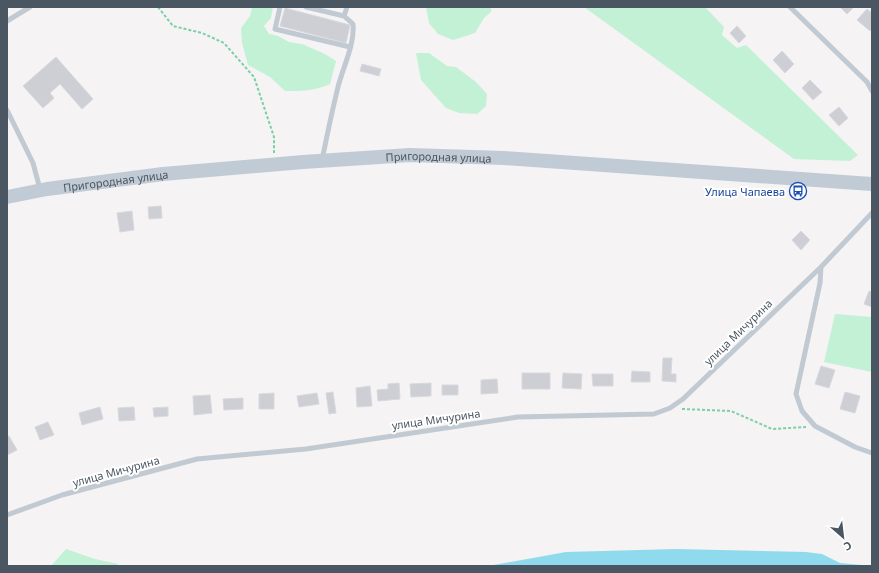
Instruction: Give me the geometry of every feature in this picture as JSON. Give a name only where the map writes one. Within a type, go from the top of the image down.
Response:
[{"type":"street","name":"Пригородная улица","points":[[7,197],[40,190],[163,174],[274,164],[410,155],[504,158],[872,184]]},
{"type":"lane","points":[[7,21],[30,7]]},
{"type":"lane","points":[[280,7],[275,29],[350,47]]},
{"type":"lane","points":[[306,7],[344,16],[353,24],[354,29],[338,86],[322,161]]},
{"type":"lane","points":[[344,16],[347,7]]},
{"type":"lane","points":[[790,7],[867,82],[872,91]]},
{"type":"lane","points":[[7,110],[33,163],[40,190]]},
{"type":"lane","name":"улица Мичурина","points":[[7,515],[62,495],[197,459],[306,449],[518,417],[654,414],[670,408],[683,399],[821,267],[872,213]]},
{"type":"lane","points":[[821,267],[820,282],[796,394],[802,411],[815,426],[855,447],[872,454]]},
{"type":"path","points":[[158,7],[173,26],[202,33],[224,43],[254,77],[274,137],[274,164]]},
{"type":"path","points":[[670,408],[731,411],[772,429],[815,426]]},
{"type":"green space","points":[[252,7],[273,7],[271,18],[264,26],[269,34],[278,36],[289,42],[302,44],[325,54],[336,61],[330,84],[302,91],[285,91],[270,77],[248,65],[242,43],[241,28],[250,16]]},
{"type":"green space","points":[[426,7],[491,7],[491,12],[484,18],[475,33],[453,40],[438,34],[429,23]]},
{"type":"green space","points":[[584,7],[705,7],[724,27],[722,35],[737,48],[746,45],[858,155],[850,161],[794,159]]},
{"type":"green space","points":[[416,53],[429,53],[447,66],[456,67],[476,82],[487,94],[486,106],[477,114],[459,113],[446,108],[421,80]]},
{"type":"green space","points":[[835,314],[872,317],[872,372],[824,362]]},
{"type":"green space","points":[[66,549],[95,559],[118,564],[119,566],[51,566]]},
{"type":"water","points":[[676,549],[806,552],[822,554],[840,563],[872,566],[488,566],[566,552]]},
{"type":"building","points":[[840,7],[854,7],[847,14]]},
{"type":"building","points":[[285,8],[350,25],[346,43],[280,26]]},
{"type":"building","points":[[867,9],[872,13],[872,29],[870,31],[857,20]]},
{"type":"building","points":[[737,26],[746,36],[739,43],[730,33]]},
{"type":"building","points":[[782,51],[794,64],[785,73],[773,60]]},
{"type":"building","points":[[56,57],[93,99],[82,109],[60,84],[50,93],[54,98],[43,108],[23,86]]},
{"type":"building","points":[[362,64],[381,69],[379,76],[360,71]]},
{"type":"building","points":[[810,80],[822,92],[813,100],[802,88]]},
{"type":"building","points":[[839,107],[848,118],[839,126],[829,115]]},
{"type":"building","points":[[161,206],[162,218],[149,219],[148,207]]},
{"type":"building","points":[[132,211],[134,230],[120,232],[117,213]]},
{"type":"building","points":[[801,231],[810,240],[801,250],[792,240]]},
{"type":"building","points":[[869,291],[872,292],[872,307],[864,304]]},
{"type":"building","points":[[663,358],[672,358],[671,374],[676,374],[676,382],[662,381]]},
{"type":"building","points":[[821,366],[835,370],[829,388],[815,384]]},
{"type":"building","points":[[632,371],[650,372],[650,382],[631,382]]},
{"type":"building","points":[[522,373],[550,373],[550,389],[522,389]]},
{"type":"building","points":[[563,373],[582,374],[581,389],[562,388]]},
{"type":"building","points":[[592,374],[613,374],[613,386],[593,386]]},
{"type":"building","points":[[497,379],[498,393],[481,394],[481,380]]},
{"type":"building","points":[[399,383],[400,399],[378,401],[377,390],[388,389],[388,384]]},
{"type":"building","points":[[431,383],[431,396],[411,397],[410,384]]},
{"type":"building","points":[[442,385],[458,385],[458,395],[442,395]]},
{"type":"building","points":[[370,386],[372,406],[357,407],[356,388]]},
{"type":"building","points":[[333,392],[336,413],[329,414],[326,393]]},
{"type":"building","points":[[845,392],[860,396],[855,413],[840,409]]},
{"type":"building","points":[[274,393],[274,409],[259,409],[259,394]]},
{"type":"building","points":[[317,393],[319,404],[299,407],[297,396]]},
{"type":"building","points":[[210,395],[212,413],[194,415],[193,396]]},
{"type":"building","points":[[243,398],[243,409],[224,410],[223,399]]},
{"type":"building","points":[[100,407],[103,419],[82,425],[79,413]]},
{"type":"building","points":[[134,407],[135,420],[119,421],[118,408]]},
{"type":"building","points":[[168,407],[168,416],[154,417],[153,408]]},
{"type":"building","points":[[48,422],[54,435],[40,440],[35,427]]},
{"type":"building","points":[[9,436],[17,450],[7,455],[7,437]]},
{"type":"place","name":"Улица Чапаева","points":[[798,191]]}]
